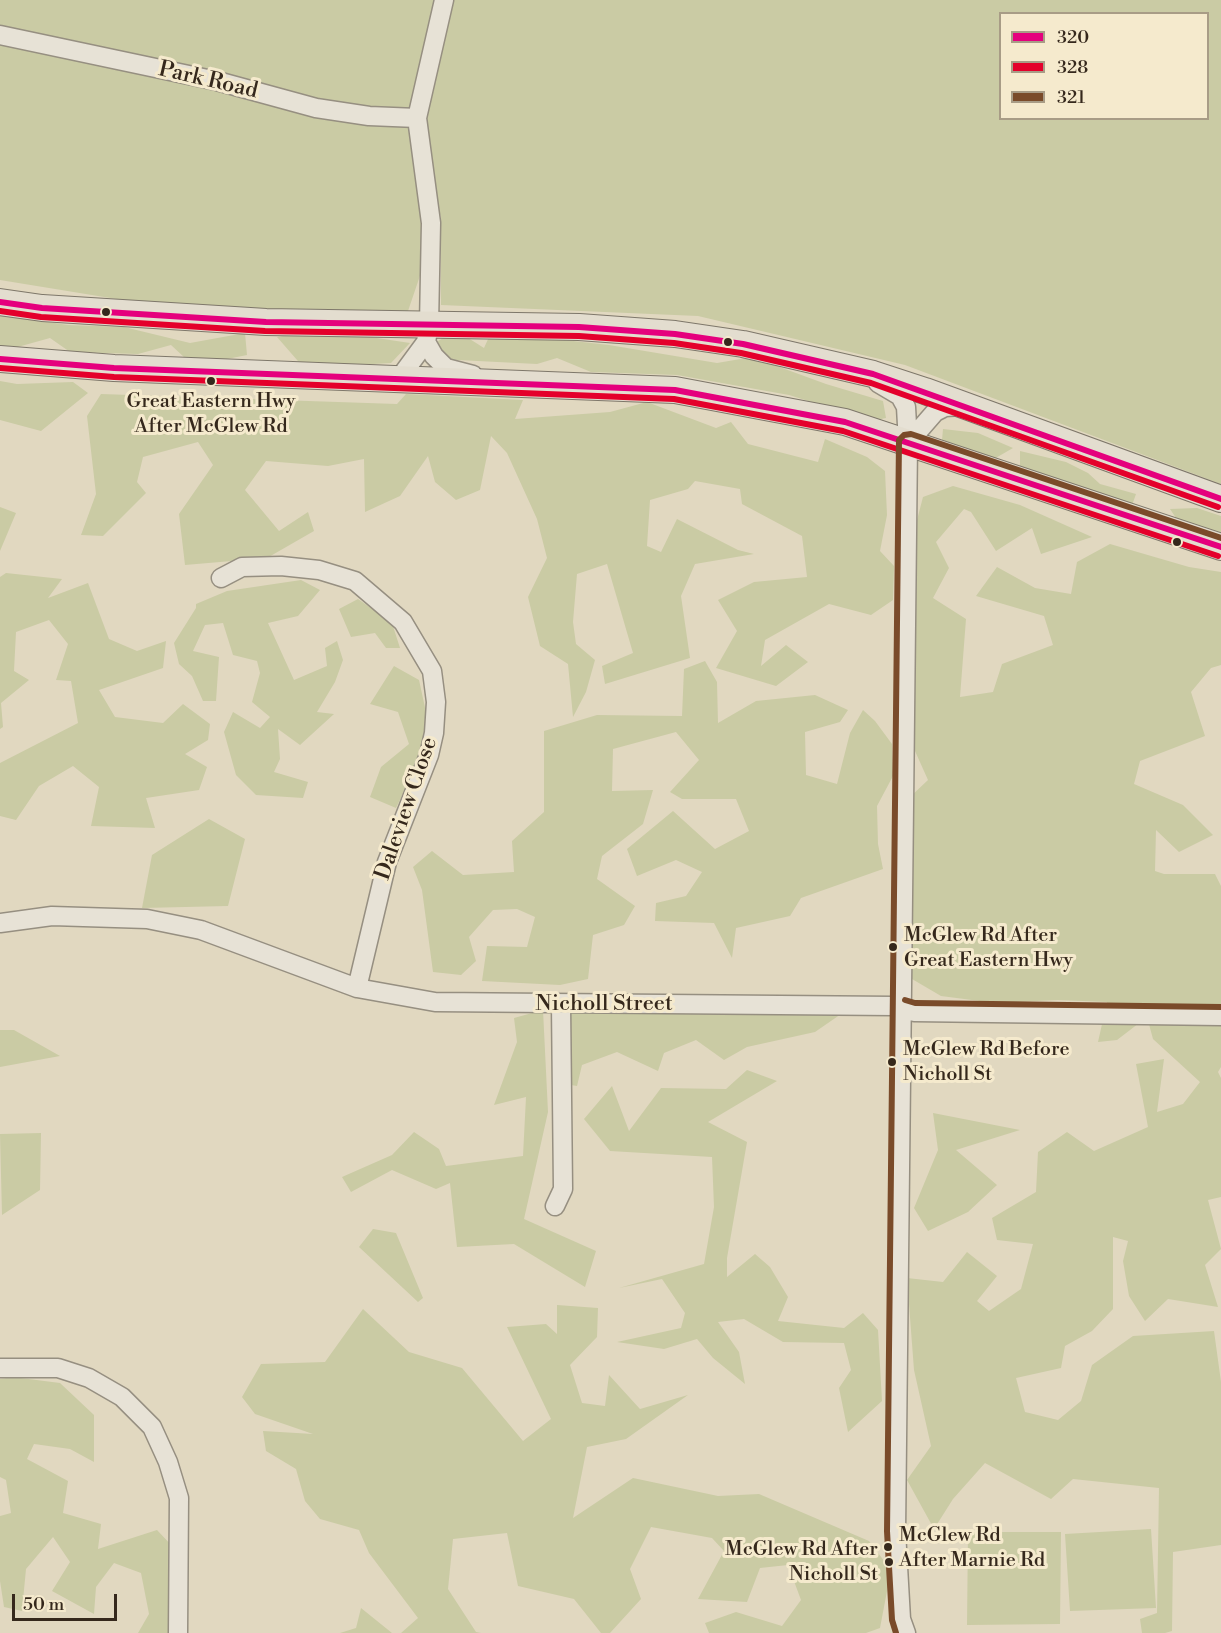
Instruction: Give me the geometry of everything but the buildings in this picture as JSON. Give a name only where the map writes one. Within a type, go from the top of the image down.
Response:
[{"type":"highway","points":[[0,303],[42,308],[428,333],[579,327],[675,334],[743,344],[841,366],[925,391],[1221,499]]},
{"type":"highway","points":[[0,358],[114,368],[675,390],[845,422],[1221,547]]},
{"type":"street","points":[[444,0],[417,118],[431,223],[428,333],[434,356],[446,368],[465,371],[491,382]]},
{"type":"street","name":"Park Road","points":[[0,35],[217,81],[316,108],[369,116],[417,118]]},
{"type":"street","points":[[398,380],[428,333]]},
{"type":"street","points":[[841,366],[881,384],[900,396],[906,407],[908,443],[896,1531],[901,1619],[906,1633]]},
{"type":"street","points":[[908,443],[935,412],[945,407],[965,406]]},
{"type":"street","name":"Daleview Close","points":[[221,578],[242,567],[280,566],[319,570],[355,581],[403,622],[432,671],[436,702],[434,733],[429,754],[387,861],[357,988]]},
{"type":"street","name":"Nicholl Street","points":[[0,923],[51,916],[147,919],[201,930],[357,988],[435,1002],[561,1005],[882,1006],[914,1012],[1221,1016]]},
{"type":"street","points":[[555,1206],[563,1189],[561,1005]]},
{"type":"street","points":[[0,1368],[58,1368],[89,1378],[122,1397],[152,1427],[168,1462],[179,1498],[178,1633]]},
{"type":"green space","points":[[0,0],[1221,0],[1221,484],[905,365],[698,316],[441,305],[441,214],[408,311],[196,312],[0,280]]},
{"type":"green space","points":[[0,315],[68,325],[124,327],[190,343],[245,333],[247,355],[217,361],[185,358],[171,345],[138,354],[70,352],[50,338],[14,348],[0,346]]},
{"type":"green space","points":[[311,331],[337,332],[410,343],[391,363],[304,368],[277,337]]},
{"type":"green space","points":[[446,336],[465,336],[484,348],[489,337],[547,338],[609,345],[717,363],[752,357],[826,384],[883,401],[886,418],[872,421],[789,395],[677,375],[591,372],[557,358],[537,364],[438,359],[435,343]]},
{"type":"green space","points":[[0,381],[17,384],[73,382],[88,393],[41,431],[0,420]]},
{"type":"green space","points":[[101,394],[397,404],[406,394],[523,400],[515,419],[610,412],[647,402],[716,428],[731,422],[748,444],[818,462],[825,439],[867,457],[885,471],[887,515],[880,551],[894,566],[893,600],[871,615],[829,604],[765,640],[761,666],[786,645],[808,662],[776,686],[716,668],[737,631],[718,600],[754,582],[807,577],[802,536],[742,504],[740,489],[695,481],[688,489],[650,500],[647,546],[661,552],[677,519],[738,550],[754,554],[695,564],[681,596],[690,658],[605,684],[602,666],[633,653],[607,564],[577,574],[573,622],[576,644],[595,660],[586,692],[573,717],[568,664],[540,646],[528,597],[547,558],[537,519],[507,453],[491,436],[480,490],[456,500],[435,482],[428,456],[400,496],[365,512],[364,459],[328,466],[266,461],[245,490],[279,531],[308,512],[314,531],[267,558],[185,565],[179,514],[213,465],[198,442],[143,457],[137,482],[146,493],[103,536],[81,535],[96,494],[87,416]]},
{"type":"green space","points":[[943,429],[978,433],[1013,448],[987,463],[941,451]]},
{"type":"green space","points":[[1020,451],[1066,462],[1088,473],[1100,484],[1136,494],[1130,511],[1027,476],[1020,466]]},
{"type":"green space","points":[[953,486],[1020,505],[1092,537],[1041,554],[1032,528],[996,551],[971,512],[964,509],[936,542],[949,568],[933,598],[966,619],[960,697],[993,692],[1002,664],[1053,645],[1044,616],[976,596],[997,567],[1035,588],[1071,594],[1077,562],[1110,544],[1189,567],[1221,572],[1221,665],[1211,668],[1191,692],[1205,736],[1140,761],[1134,784],[1183,805],[1213,835],[1179,852],[1156,830],[1155,871],[1164,874],[1215,874],[1221,886],[1221,1067],[1218,1072],[1221,1078],[1221,1197],[1208,1200],[1221,1249],[1205,1265],[1218,1307],[1168,1299],[1145,1321],[1129,1296],[1123,1261],[1128,1241],[1113,1237],[1113,1309],[1092,1331],[1065,1346],[1061,1368],[1016,1378],[1025,1412],[1058,1420],[1081,1401],[1092,1365],[1133,1336],[1214,1331],[1221,1382],[1221,1545],[1173,1552],[1172,1631],[1165,1633],[1142,1633],[1140,1619],[1157,1613],[1159,1488],[1073,1479],[1051,1499],[985,1463],[953,1499],[934,1529],[907,1480],[931,1446],[914,1370],[907,1278],[943,1282],[967,1252],[997,1276],[977,1301],[989,1311],[1021,1289],[1033,1244],[997,1240],[992,1218],[1036,1192],[1038,1152],[1067,1132],[1094,1151],[1148,1127],[1136,1064],[1164,1059],[1157,1112],[1183,1104],[1200,1082],[1153,1039],[1147,1017],[1117,1040],[1098,1042],[1107,1002],[1058,1000],[995,1003],[941,996],[912,979],[909,798],[928,780],[915,751],[909,662],[910,547],[923,497]]},
{"type":"green space","points":[[0,507],[16,513],[0,551]]},
{"type":"green space","points":[[1197,508],[1221,516],[1221,547],[1180,524],[1170,509]]},
{"type":"green space","points":[[6,573],[62,579],[48,598],[88,583],[109,639],[137,651],[166,641],[163,668],[99,690],[115,717],[163,723],[183,704],[210,724],[208,740],[185,754],[207,767],[199,790],[146,798],[155,828],[91,826],[99,787],[73,766],[39,786],[16,820],[0,816],[0,763],[78,723],[71,681],[56,680],[68,644],[49,620],[16,632],[14,671],[29,680],[1,703],[3,727],[0,729],[0,577]]},
{"type":"green space","points":[[301,580],[320,590],[298,616],[268,623],[294,680],[327,666],[325,648],[337,641],[343,660],[335,682],[317,712],[334,714],[300,745],[278,729],[280,759],[274,772],[308,782],[303,798],[256,795],[236,775],[224,732],[233,712],[260,728],[270,717],[252,702],[260,673],[257,661],[233,655],[223,623],[205,625],[193,651],[219,657],[216,701],[203,701],[192,676],[179,664],[174,643],[196,608],[196,604],[227,591]]},
{"type":"green space","points":[[358,599],[392,623],[400,648],[386,648],[375,633],[351,637],[339,609]]},
{"type":"green space","points":[[705,661],[717,682],[718,723],[756,701],[815,695],[848,710],[840,722],[805,732],[806,775],[837,784],[850,733],[863,710],[875,721],[892,744],[893,776],[877,806],[878,844],[883,869],[801,898],[790,916],[736,928],[732,958],[714,923],[655,921],[656,903],[686,896],[702,872],[676,860],[637,876],[627,849],[673,811],[715,849],[749,831],[736,799],[682,799],[670,792],[699,760],[676,732],[613,749],[612,791],[653,790],[643,824],[602,856],[597,879],[635,906],[624,925],[593,935],[588,979],[560,985],[482,981],[487,946],[527,947],[535,917],[517,909],[493,910],[469,937],[476,961],[461,975],[433,972],[422,890],[413,867],[432,851],[463,875],[514,872],[512,841],[544,812],[544,731],[597,715],[682,716],[684,669]]},
{"type":"green space","points":[[394,666],[419,680],[431,735],[396,808],[370,797],[381,767],[409,744],[398,712],[370,704]]},
{"type":"green space","points":[[209,819],[245,839],[228,906],[142,908],[152,855]]},
{"type":"green space","points":[[581,996],[857,1003],[815,1032],[747,1047],[724,1060],[696,1040],[664,1053],[658,1071],[617,1052],[582,1065],[577,1086],[559,1083],[552,1047]]},
{"type":"green space","points":[[543,1010],[548,1112],[524,1219],[596,1251],[585,1287],[514,1244],[457,1247],[450,1183],[436,1189],[392,1170],[351,1192],[342,1177],[392,1155],[414,1132],[439,1149],[446,1166],[523,1156],[526,1097],[494,1105],[517,1042],[514,1018]]},
{"type":"green space","points":[[0,1030],[14,1030],[60,1056],[0,1067]]},
{"type":"green space","points":[[747,1070],[777,1081],[708,1122],[747,1142],[727,1258],[727,1277],[755,1254],[770,1267],[788,1297],[778,1321],[844,1328],[863,1313],[878,1330],[882,1401],[848,1432],[839,1388],[851,1370],[844,1343],[783,1342],[744,1319],[718,1322],[739,1352],[745,1384],[713,1358],[697,1339],[664,1349],[617,1342],[681,1328],[685,1313],[662,1279],[619,1288],[704,1264],[714,1207],[712,1157],[610,1151],[584,1119],[612,1086],[629,1131],[661,1088],[726,1089]]},
{"type":"green space","points":[[933,1113],[1020,1130],[956,1150],[997,1185],[968,1212],[928,1231],[914,1208],[938,1150]]},
{"type":"green space","points":[[41,1133],[40,1190],[2,1215],[0,1134]]},
{"type":"green space","points":[[373,1229],[396,1233],[423,1298],[418,1302],[359,1247]]},
{"type":"green space","points":[[557,1305],[598,1308],[597,1337],[570,1365],[582,1403],[605,1406],[609,1375],[640,1409],[688,1395],[626,1439],[587,1447],[573,1518],[633,1478],[718,1496],[759,1494],[869,1541],[891,1570],[880,1628],[866,1633],[709,1633],[705,1623],[736,1612],[782,1626],[801,1600],[788,1565],[760,1568],[747,1602],[698,1599],[724,1551],[712,1538],[651,1527],[630,1569],[641,1599],[610,1633],[601,1633],[574,1599],[518,1586],[507,1533],[453,1539],[448,1589],[476,1632],[481,1633],[401,1633],[418,1618],[369,1553],[359,1530],[320,1519],[305,1501],[296,1469],[266,1451],[263,1431],[313,1434],[255,1414],[242,1397],[261,1364],[325,1362],[363,1309],[409,1352],[462,1368],[523,1441],[551,1419],[507,1327],[546,1324],[557,1334]]},
{"type":"green space","points":[[13,1377],[60,1383],[94,1415],[94,1462],[70,1449],[34,1444],[27,1459],[68,1481],[63,1513],[101,1524],[98,1549],[157,1530],[174,1548],[168,1613],[170,1633],[138,1633],[149,1614],[141,1573],[114,1563],[96,1587],[94,1614],[52,1591],[70,1562],[53,1537],[26,1569],[22,1611],[4,1607],[0,1581],[0,1516],[11,1513],[6,1480],[0,1477],[0,1379]]},
{"type":"green space","points":[[1151,1529],[1156,1608],[1070,1611],[1065,1534]]},
{"type":"green space","points":[[968,1532],[1061,1532],[1060,1624],[967,1625]]},
{"type":"green space","points":[[361,1608],[392,1633],[340,1633],[356,1628]]},
{"type":"transit line","name":"320","points":[[0,302],[42,308],[266,322],[579,327],[675,334],[743,344],[873,374],[1221,499]]},
{"type":"transit line","name":"328","points":[[0,311],[41,317],[265,331],[579,336],[674,343],[741,353],[871,383],[1218,507]]},
{"type":"transit line","name":"320","points":[[0,359],[114,368],[675,390],[845,422],[1221,547]]},
{"type":"transit line","name":"328","points":[[0,368],[114,377],[674,399],[843,431],[1218,556]]},
{"type":"transit line","name":"321","points":[[896,1633],[892,1620],[887,1531],[899,440],[904,435],[911,434],[1221,538]]},
{"type":"transit line","name":"321","points":[[905,1000],[915,1003],[1221,1007]]},
{"type":"place","name":"Great Eastern Hwy After McGlew Rd","points":[[211,381]]},
{"type":"place","name":"McGlew Rd After Great Eastern Hwy","points":[[893,947]]},
{"type":"place","name":"McGlew Rd Before Nicholl St","points":[[892,1062]]},
{"type":"place","name":"McGlew Rd After Marnie Rd","points":[[888,1547]]},
{"type":"place","name":"McGlew Rd After Nicholl St","points":[[889,1562]]}]
